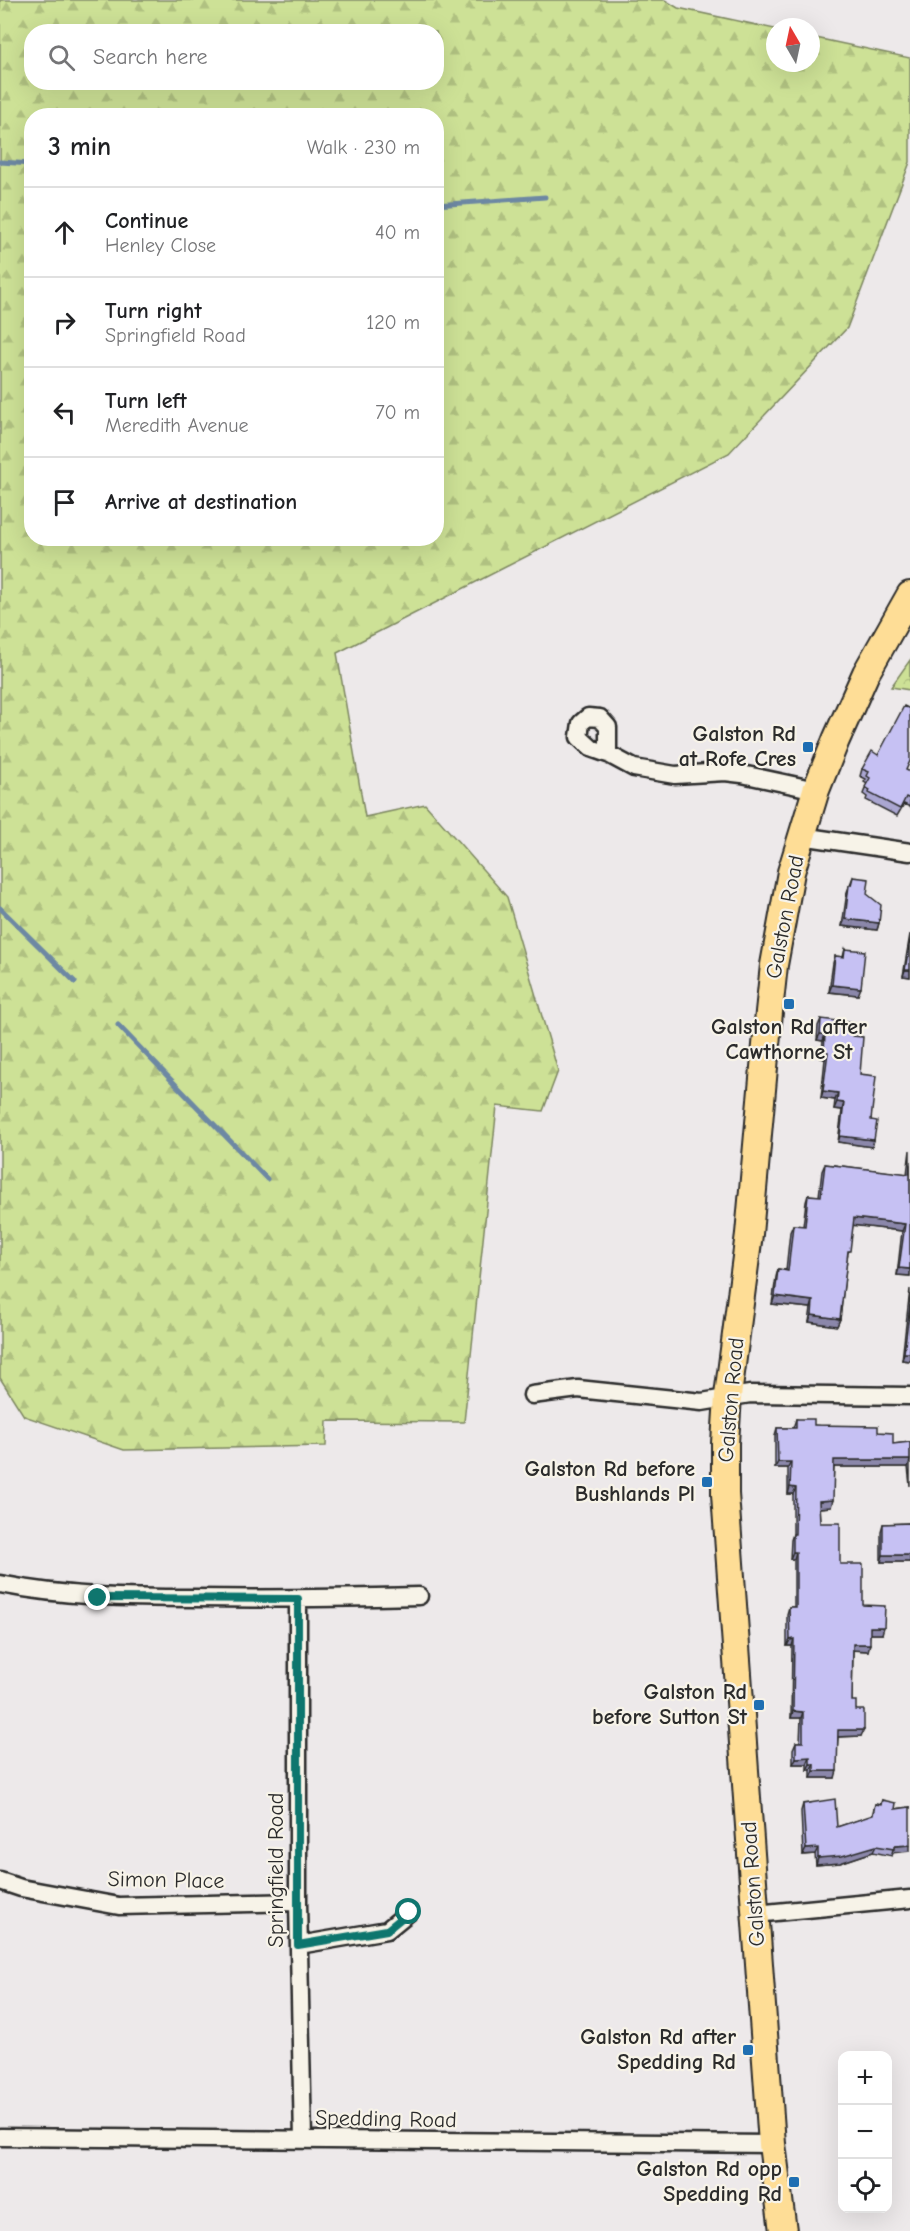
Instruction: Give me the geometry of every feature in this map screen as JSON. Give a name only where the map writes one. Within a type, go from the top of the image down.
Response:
[{"type":"main road","name":"Galston Road","points":[[783,2231],[772,2144],[725,1494],[728,1396],[749,1234],[774,965],[791,872],[816,790],[836,740],[866,673],[910,595]]},
{"type":"street","points":[[609,754],[634,768],[675,775],[725,772],[742,774],[816,790]]},
{"type":"street","points":[[801,836],[910,852]]},
{"type":"street","points":[[532,1395],[578,1389],[702,1402],[750,1394],[910,1396]]},
{"type":"street","points":[[0,1584],[43,1593],[98,1598],[298,1599],[419,1596]]},
{"type":"street","name":"Springfield Road","points":[[298,1599],[298,1945],[303,2140]]},
{"type":"street","name":"Simon Place","points":[[0,1881],[119,1906],[298,1902]]},
{"type":"street","points":[[755,1914],[910,1899]]},
{"type":"street","points":[[298,1945],[387,1930],[409,1912]]},
{"type":"street","name":"Spedding Road","points":[[0,2138],[772,2144]]},
{"type":"green space","points":[[0,0],[665,0],[678,8],[766,27],[766,72],[820,72],[820,39],[910,58],[910,162],[847,328],[729,453],[337,653],[365,817],[425,804],[507,897],[558,1071],[543,1111],[497,1106],[464,1422],[327,1421],[326,1446],[124,1450],[24,1416],[0,1378]]},
{"type":"green space","points":[[910,660],[910,690],[891,687]]},
{"type":"building","points":[[904,706],[910,709],[910,761],[906,770],[910,772],[910,799],[906,797],[900,809],[869,793],[870,790],[865,787],[870,778],[867,776],[869,772],[862,769],[872,751],[878,755]]},
{"type":"building","points":[[853,877],[869,879],[867,894],[881,905],[879,923],[845,919],[849,885]]},
{"type":"building","points":[[910,941],[910,970],[905,970]]},
{"type":"building","points":[[845,949],[865,951],[861,988],[832,985],[835,956],[844,957]]},
{"type":"building","points":[[821,1019],[854,1023],[853,1036],[863,1037],[860,1074],[876,1076],[871,1120],[877,1121],[874,1140],[840,1136],[844,1103],[837,1102],[838,1093],[823,1091],[828,1052],[824,1052],[825,1034],[820,1034]]},
{"type":"building","points":[[825,1164],[909,1174],[910,1164],[910,1269],[899,1268],[905,1224],[854,1218],[840,1319],[812,1315],[813,1301],[775,1296],[778,1269],[788,1271],[793,1225],[805,1226],[808,1195],[821,1196]]},
{"type":"building","points":[[910,1305],[910,1353],[904,1353]]},
{"type":"building","points":[[796,1419],[814,1419],[814,1425],[878,1426],[878,1432],[893,1433],[893,1444],[910,1442],[910,1460],[834,1460],[833,1500],[819,1501],[820,1523],[840,1523],[840,1564],[863,1564],[863,1605],[885,1606],[884,1627],[870,1627],[870,1644],[853,1644],[852,1701],[856,1701],[856,1710],[864,1710],[864,1730],[838,1730],[837,1771],[814,1771],[814,1764],[810,1764],[810,1757],[796,1758],[796,1742],[803,1742],[803,1712],[793,1711],[794,1639],[790,1640],[789,1607],[796,1607],[796,1552],[793,1552],[793,1534],[795,1534],[796,1488],[790,1487],[791,1462],[778,1462],[777,1428],[796,1428]]},
{"type":"building","points":[[910,1523],[910,1555],[883,1555],[883,1524]]},
{"type":"building","points":[[835,1799],[837,1827],[873,1815],[875,1804],[881,1805],[882,1800],[896,1803],[895,1809],[910,1807],[910,1845],[894,1846],[894,1849],[876,1846],[842,1856],[818,1858],[818,1848],[806,1849],[803,1804]]},
{"type":"waterway","points":[[0,162],[24,164]]},
{"type":"waterway","points":[[444,204],[545,197]]},
{"type":"waterway","points":[[0,908],[75,982]]},
{"type":"waterway","points":[[118,1025],[267,1179]]},
{"type":"place","name":"Galston Rd at Rofe Cres","points":[[808,747]]},
{"type":"place","name":"Galston Rd after Cawthorne St","points":[[789,1004]]},
{"type":"place","name":"Galston Rd before Bushlands Pl","points":[[707,1482]]},
{"type":"place","name":"Galston Rd before Sutton St","points":[[759,1705]]},
{"type":"place","name":"Galston Rd after Spedding Rd","points":[[748,2050]]},
{"type":"place","name":"Galston Rd opp Spedding Rd","points":[[794,2182]]},
{"type":"route","points":[[98,1598],[298,1599],[298,1945],[387,1930],[409,1912]]}]
